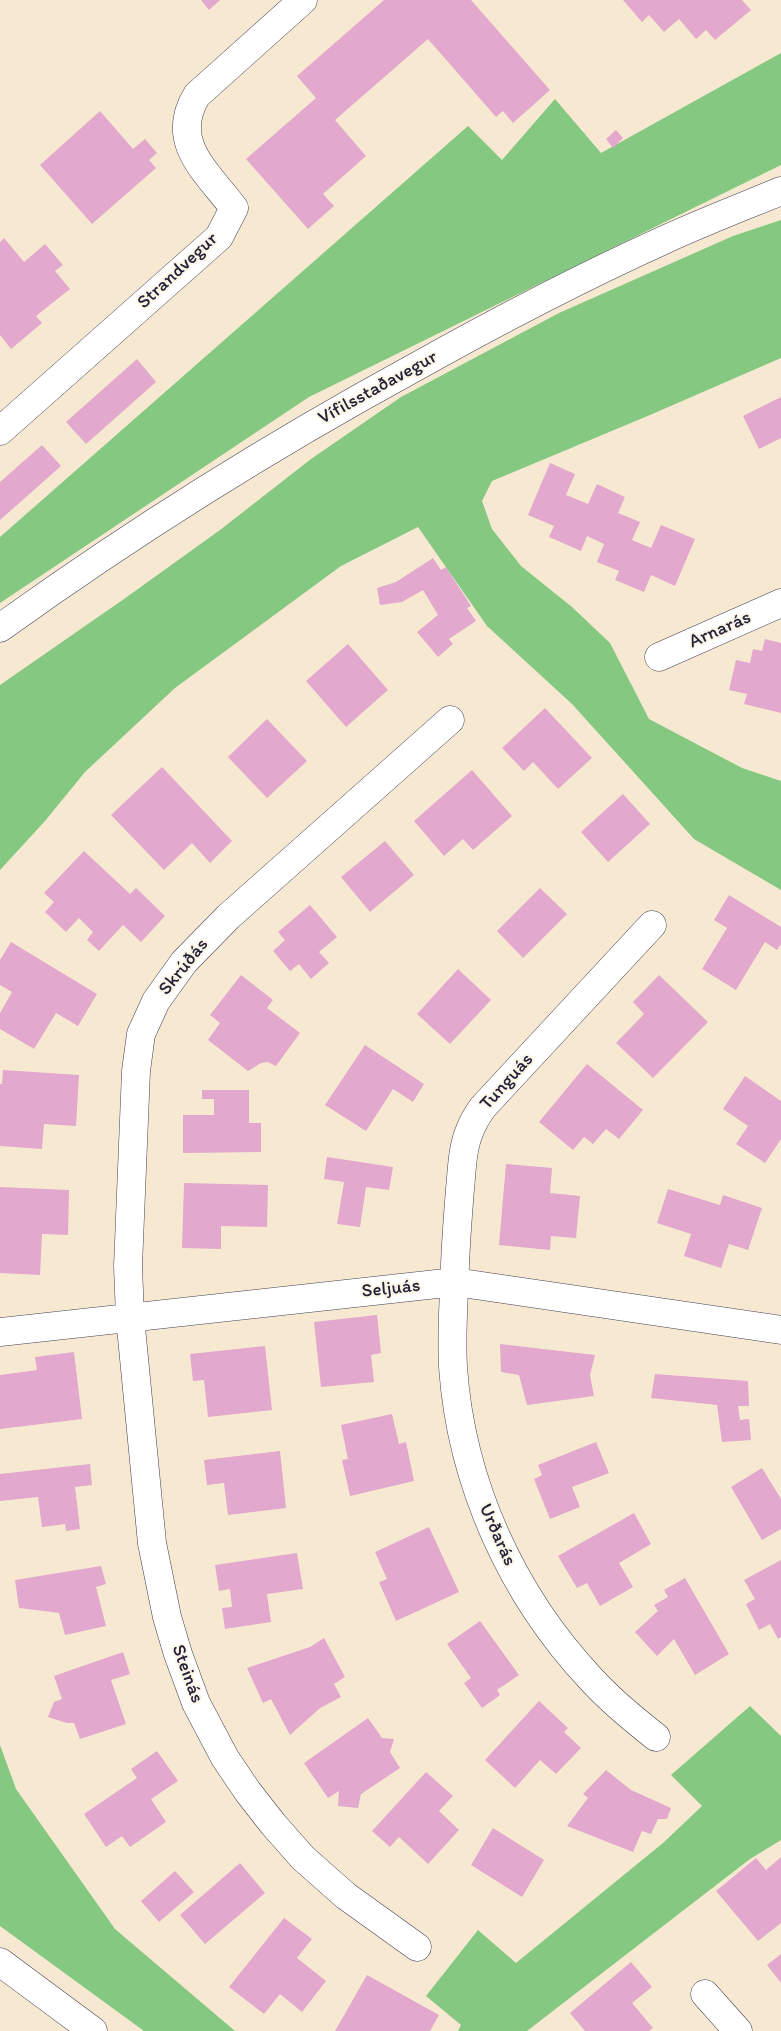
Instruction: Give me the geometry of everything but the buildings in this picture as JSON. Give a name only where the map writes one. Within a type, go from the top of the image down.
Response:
[{"type":"street","name":"Strandvegur","points":[[0,431],[218,237],[234,208],[191,150],[186,131],[186,121],[190,106],[202,91],[303,0]]},
{"type":"street","name":"Vífilsstaðavegur","points":[[0,628],[77,572],[337,410],[570,284],[666,239],[781,191]]},
{"type":"street","name":"Arnarás","points":[[659,657],[781,603]]},
{"type":"street","name":"Skrúðás","points":[[130,1317],[128,1266],[136,1071],[141,1034],[156,1001],[184,962],[228,917],[450,720]]},
{"type":"street","name":"Tunguás","points":[[454,1282],[463,1157],[470,1130],[483,1107],[652,925]]},
{"type":"street","name":"Seljuás","points":[[0,1332],[454,1282],[781,1330]]},
{"type":"street","name":"Urðarás","points":[[454,1282],[452,1324],[453,1367],[458,1411],[467,1454],[495,1536],[533,1605],[563,1647],[610,1698],[656,1737]]},
{"type":"street","name":"Steinás","points":[[130,1317],[152,1543],[167,1617],[196,1703],[225,1758],[248,1792],[303,1858],[346,1896],[417,1947]]},
{"type":"street","points":[[0,1962],[93,2031]]},
{"type":"street","points":[[705,1994],[738,2031]]},
{"type":"green space","points":[[781,53],[781,165],[309,397],[0,603],[0,537],[468,126],[502,160],[555,99],[601,153]]},
{"type":"green space","points":[[781,220],[781,358],[492,481],[482,501],[492,529],[521,566],[572,607],[610,643],[649,719],[742,768],[781,781],[781,890],[694,839],[572,704],[487,626],[418,527],[341,566],[175,688],[85,772],[45,821],[0,870],[0,685],[124,599],[220,530],[311,459],[401,397],[559,313],[733,236]]},
{"type":"green space","points":[[750,1706],[781,1736],[781,1840],[750,1859],[527,2031],[458,2031],[461,2025],[426,1996],[478,1930],[516,1963],[663,1843],[702,1806],[671,1775]]},
{"type":"green space","points":[[0,1745],[16,1789],[115,1929],[235,2031],[144,2031],[0,1926]]}]
